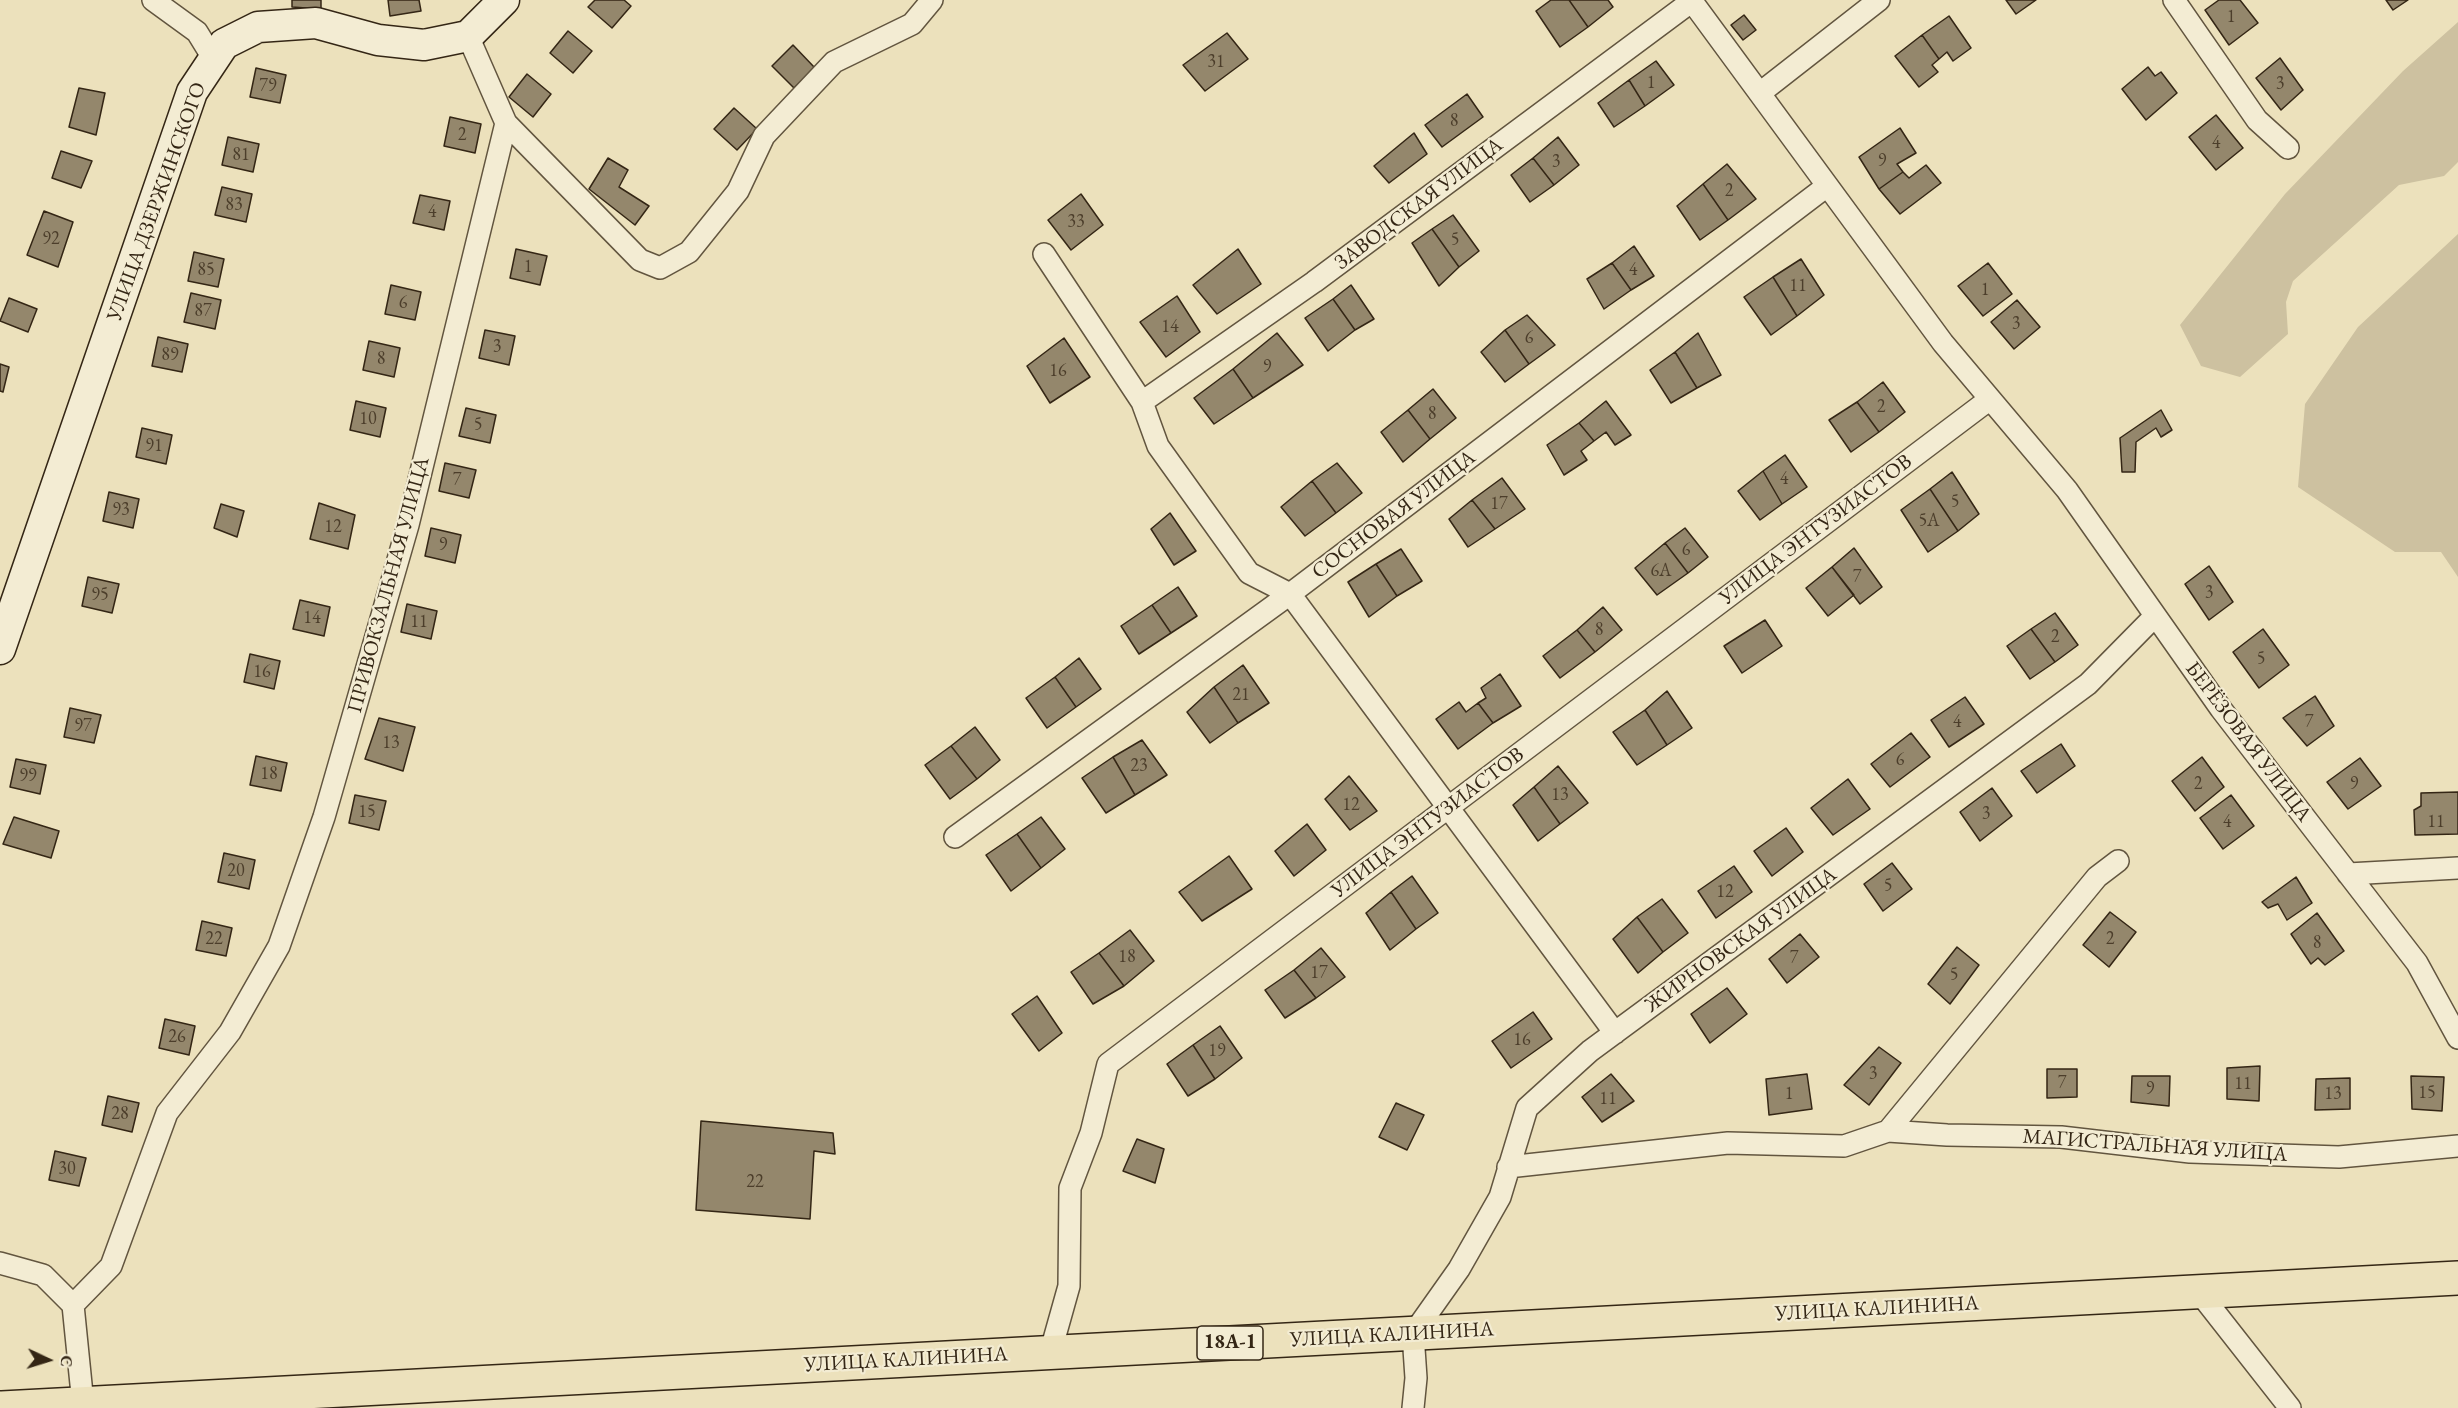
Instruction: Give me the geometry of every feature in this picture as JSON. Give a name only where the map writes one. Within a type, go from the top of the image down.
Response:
[{"type":"main road","name":"УЛИЦА КАЛИНИНА","points":[[2,1408],[2458,1278]]},
{"type":"street","points":[[153,0],[197,32],[213,58]]},
{"type":"street","points":[[504,0],[468,36],[506,123],[640,260],[660,268],[689,252],[738,191],[764,136],[834,62],[912,24],[932,0]]},
{"type":"street","name":"БЕРЁЗОВАЯ УЛИЦА","points":[[1691,0],[1943,343],[2067,490],[2221,709],[2417,963],[2458,1038]]},
{"type":"street","name":"ЗАВОДСКАЯ УЛИЦА","points":[[1142,402],[1314,282],[1691,0]]},
{"type":"street","points":[[1760,93],[1879,0]]},
{"type":"street","points":[[2174,0],[2257,120],[2288,148]]},
{"type":"street","name":"УЛИЦА ДЗЕРЖИНСКОГО","points":[[0,649],[192,92],[213,58],[224,44],[258,27],[316,23],[378,40],[424,45],[468,36]]},
{"type":"street","name":"ПРИВОКЗАЛЬНАЯ УЛИЦА","points":[[73,1305],[111,1266],[167,1113],[230,1032],[279,946],[324,817],[408,525],[506,123]]},
{"type":"street","name":"СОСНОВАЯ УЛИЦА","points":[[955,837],[1290,594],[1827,186]]},
{"type":"street","points":[[1044,254],[1142,402],[1158,446],[1249,573],[1290,594],[1615,1033]]},
{"type":"street","name":"УЛИЦА ЭНТУЗИАСТОВ","points":[[1040,1353],[1053,1343],[1069,1286],[1070,1188],[1091,1133],[1108,1064],[1990,399]]},
{"type":"street","name":"ЖИРНОВСКАЯ УЛИЦА","points":[[1413,1334],[1459,1269],[1500,1197],[1527,1108],[1590,1051],[2088,684],[2156,616]]},
{"type":"street","points":[[1888,1131],[2097,877],[2118,861]]},
{"type":"street","points":[[2348,874],[2458,868]]},
{"type":"street","name":"МАГИСТРАЛЬНАЯ УЛИЦА","points":[[1508,1167],[1728,1143],[1844,1146],[1888,1131],[1947,1135],[2061,1137],[2190,1152],[2339,1156],[2458,1146]]},
{"type":"street","points":[[0,1263],[43,1275],[73,1305],[83,1404]]},
{"type":"street","points":[[2199,1292],[2290,1408]]},
{"type":"street","points":[[1413,1334],[1416,1378],[1413,1408]]},
{"type":"shaded area","points":[[2458,22],[2458,162],[2444,176],[2399,185],[2293,281],[2286,302],[2288,334],[2240,377],[2201,366],[2180,325],[2285,194],[2403,71]]},
{"type":"shaded area","points":[[2458,234],[2458,577],[2441,552],[2395,552],[2298,487],[2305,404],[2358,327]]},
{"type":"building","points":[[292,0],[321,0],[321,9],[292,7]]},
{"type":"building","points":[[388,0],[419,0],[421,11],[390,16]]},
{"type":"building","points":[[595,0],[624,0],[631,6],[612,28],[588,7]]},
{"type":"building","points":[[1551,0],[1569,0],[1588,27],[1560,47],[1536,11]]},
{"type":"building","points":[[1569,0],[1608,0],[1613,7],[1588,27]]},
{"type":"building","points":[[2006,0],[2036,0],[2016,14]]},
{"type":"building","points":[[2219,0],[2240,0],[2258,23],[2229,45],[2205,10]]},
{"type":"building","points":[[2386,0],[2408,0],[2393,10]]},
{"type":"building","points":[[1744,15],[1756,30],[1743,40],[1731,25]]},
{"type":"building","points":[[1949,16],[1971,48],[1953,61],[1947,52],[1939,59],[1922,35]]},
{"type":"building","points":[[568,31],[592,51],[573,73],[550,53]]},
{"type":"building","points":[[1227,33],[1248,59],[1205,91],[1183,65]]},
{"type":"building","points":[[1922,35],[1939,59],[1932,65],[1938,72],[1919,87],[1895,56]]},
{"type":"building","points":[[793,45],[815,68],[794,88],[772,66]]},
{"type":"building","points":[[2280,58],[2303,90],[2281,110],[2256,78]]},
{"type":"building","points":[[1656,61],[1674,85],[1645,106],[1629,80]]},
{"type":"building","points":[[2148,67],[2155,76],[2161,72],[2177,93],[2146,120],[2122,89]]},
{"type":"building","points":[[256,68],[286,75],[280,103],[250,97]]},
{"type":"building","points":[[527,74],[551,94],[533,117],[509,97]]},
{"type":"building","points":[[1629,80],[1645,106],[1614,127],[1598,103]]},
{"type":"building","points":[[79,88],[105,93],[96,135],[69,127]]},
{"type":"building","points":[[1467,94],[1483,117],[1442,147],[1425,125]]},
{"type":"building","points":[[734,108],[757,129],[737,150],[714,129]]},
{"type":"building","points":[[2216,115],[2243,148],[2216,170],[2189,137]]},
{"type":"building","points":[[450,117],[481,124],[475,153],[444,146]]},
{"type":"building","points":[[1900,128],[1916,153],[1897,164],[1903,172],[1879,189],[1859,157]]},
{"type":"building","points":[[1414,133],[1427,154],[1389,183],[1374,166]]},
{"type":"building","points":[[228,137],[259,144],[253,172],[222,165]]},
{"type":"building","points":[[1558,137],[1579,165],[1554,185],[1533,158]]},
{"type":"building","points":[[61,151],[92,161],[81,188],[52,178]]},
{"type":"building","points":[[608,158],[628,170],[619,187],[649,206],[635,225],[589,189]]},
{"type":"building","points":[[1533,158],[1554,185],[1530,202],[1511,175]]},
{"type":"building","points":[[1727,164],[1756,199],[1728,220],[1703,184]]},
{"type":"building","points":[[1926,165],[1941,183],[1900,214],[1879,189],[1903,172],[1909,178]]},
{"type":"building","points":[[1703,184],[1728,220],[1700,240],[1677,206]]},
{"type":"building","points":[[222,187],[252,194],[246,222],[215,215]]},
{"type":"building","points":[[1081,194],[1103,225],[1071,250],[1048,220]]},
{"type":"building","points":[[420,195],[450,201],[444,230],[413,223]]},
{"type":"building","points":[[44,211],[73,222],[58,267],[27,255]]},
{"type":"building","points":[[1453,215],[1479,251],[1459,267],[1432,229]]},
{"type":"building","points":[[1432,229],[1459,267],[1439,286],[1412,243]]},
{"type":"building","points":[[1634,246],[1654,276],[1631,290],[1612,263]]},
{"type":"building","points":[[516,249],[547,256],[540,285],[510,278]]},
{"type":"building","points":[[1238,249],[1261,284],[1217,314],[1193,285]]},
{"type":"building","points":[[194,252],[224,259],[218,287],[188,281]]},
{"type":"building","points":[[1801,259],[1824,295],[1797,316],[1773,277]]},
{"type":"building","points":[[1612,263],[1631,290],[1604,309],[1587,279]]},
{"type":"building","points":[[1988,263],[2012,294],[1983,316],[1958,286]]},
{"type":"building","points":[[1773,277],[1797,316],[1771,335],[1744,297]]},
{"type":"building","points":[[391,285],[421,292],[415,320],[385,314]]},
{"type":"building","points":[[1351,285],[1374,319],[1355,330],[1333,299]]},
{"type":"building","points":[[191,293],[221,300],[215,329],[184,322]]},
{"type":"building","points":[[1177,296],[1200,332],[1166,357],[1140,322]]},
{"type":"building","points":[[9,298],[37,309],[28,332],[0,321]]},
{"type":"building","points":[[1333,299],[1355,330],[1328,351],[1305,318]]},
{"type":"building","points":[[2017,300],[2040,327],[2014,349],[1991,322]]},
{"type":"building","points":[[1527,315],[1555,345],[1529,364],[1505,330]]},
{"type":"building","points":[[485,330],[515,336],[509,365],[479,358]]},
{"type":"building","points":[[1505,330],[1529,364],[1505,382],[1481,352]]},
{"type":"building","points":[[1277,333],[1303,365],[1253,398],[1233,369]]},
{"type":"building","points":[[1698,333],[1721,375],[1697,388],[1675,352]]},
{"type":"building","points":[[158,337],[188,344],[182,372],[152,366]]},
{"type":"building","points":[[1064,338],[1090,377],[1050,403],[1027,366]]},
{"type":"building","points":[[369,341],[400,348],[394,377],[363,370]]},
{"type":"building","points":[[1675,352],[1697,388],[1671,403],[1650,370]]},
{"type":"building","points":[[0,364],[9,367],[3,392],[0,391]]},
{"type":"building","points":[[1233,369],[1253,398],[1214,424],[1194,398]]},
{"type":"building","points":[[1883,382],[1905,412],[1879,432],[1857,402]]},
{"type":"building","points":[[1433,389],[1456,418],[1430,439],[1408,410]]},
{"type":"building","points":[[356,401],[386,408],[380,437],[350,430]]},
{"type":"building","points":[[1606,401],[1631,435],[1615,445],[1606,432],[1594,441],[1579,423]]},
{"type":"building","points":[[1857,402],[1879,432],[1851,452],[1829,420]]},
{"type":"building","points":[[466,408],[496,415],[490,443],[459,436]]},
{"type":"building","points":[[1408,410],[1430,439],[1403,462],[1381,432]]},
{"type":"building","points":[[2161,410],[2172,430],[2161,437],[2156,428],[2136,442],[2135,472],[2122,472],[2120,438]]},
{"type":"building","points":[[1579,423],[1594,441],[1581,451],[1587,460],[1564,475],[1547,445]]},
{"type":"building","points":[[142,428],[172,435],[166,464],[136,457]]},
{"type":"building","points":[[1785,455],[1807,487],[1782,504],[1763,471]]},
{"type":"building","points":[[445,463],[476,470],[469,498],[439,491]]},
{"type":"building","points":[[1337,463],[1362,493],[1336,513],[1312,481]]},
{"type":"building","points":[[1763,471],[1782,504],[1760,520],[1738,491]]},
{"type":"building","points":[[1952,472],[1979,514],[1958,531],[1930,489]]},
{"type":"building","points":[[1502,478],[1525,509],[1495,529],[1472,500]]},
{"type":"building","points":[[1312,481],[1336,513],[1305,536],[1281,507]]},
{"type":"building","points":[[1930,489],[1958,531],[1928,552],[1901,510]]},
{"type":"building","points":[[109,492],[139,499],[133,528],[103,521]]},
{"type":"building","points":[[1472,500],[1495,529],[1468,547],[1449,519]]},
{"type":"building","points":[[319,503],[355,515],[348,549],[310,539]]},
{"type":"building","points":[[221,504],[244,511],[237,537],[214,528]]},
{"type":"building","points":[[1170,513],[1196,551],[1174,565],[1151,529]]},
{"type":"building","points":[[431,528],[461,535],[455,563],[425,556]]},
{"type":"building","points":[[1685,528],[1708,557],[1688,573],[1665,543]]},
{"type":"building","points":[[1665,543],[1688,573],[1657,595],[1635,568]]},
{"type":"building","points":[[1854,548],[1882,587],[1860,604],[1832,567]]},
{"type":"building","points":[[1401,549],[1422,581],[1397,596],[1376,564]]},
{"type":"building","points":[[1376,564],[1397,596],[1369,617],[1348,582]]},
{"type":"building","points":[[2209,566],[2233,602],[2209,620],[2185,584]]},
{"type":"building","points":[[1832,567],[1854,595],[1828,616],[1806,588]]},
{"type":"building","points":[[88,577],[119,584],[112,613],[82,606]]},
{"type":"building","points":[[1178,587],[1197,616],[1171,633],[1152,605]]},
{"type":"building","points":[[300,600],[330,607],[324,636],[293,629]]},
{"type":"building","points":[[407,604],[437,611],[431,639],[401,632]]},
{"type":"building","points":[[1152,605],[1171,633],[1139,654],[1121,626]]},
{"type":"building","points":[[1603,607],[1622,630],[1595,652],[1577,630]]},
{"type":"building","points":[[2055,613],[2078,645],[2055,662],[2031,629]]},
{"type":"building","points":[[1765,620],[1782,646],[1742,673],[1724,646]]},
{"type":"building","points":[[2031,629],[2055,662],[2030,679],[2007,646]]},
{"type":"building","points":[[2263,629],[2289,665],[2259,688],[2233,652]]},
{"type":"building","points":[[1577,630],[1595,652],[1560,678],[1543,656]]},
{"type":"building","points":[[250,654],[280,661],[274,689],[244,682]]},
{"type":"building","points":[[1079,658],[1101,689],[1076,707],[1055,677]]},
{"type":"building","points":[[1243,665],[1269,703],[1238,723],[1214,687]]},
{"type":"building","points":[[1500,674],[1521,706],[1493,723],[1478,703],[1486,698],[1481,688]]},
{"type":"building","points":[[1055,677],[1076,707],[1047,728],[1026,698]]},
{"type":"building","points":[[1214,687],[1238,723],[1210,743],[1187,712]]},
{"type":"building","points":[[1667,691],[1692,728],[1667,745],[1645,710]]},
{"type":"building","points":[[2315,696],[2334,726],[2307,746],[2283,718]]},
{"type":"building","points":[[1965,697],[1984,724],[1949,747],[1931,720]]},
{"type":"building","points":[[1459,702],[1466,712],[1478,703],[1493,723],[1458,749],[1436,719]]},
{"type":"building","points":[[70,708],[101,715],[94,743],[64,737]]},
{"type":"building","points":[[1645,710],[1667,745],[1637,765],[1613,732]]},
{"type":"building","points":[[379,718],[415,727],[403,771],[365,759]]},
{"type":"building","points":[[975,727],[1000,760],[977,779],[951,746]]},
{"type":"building","points":[[1911,733],[1930,757],[1890,787],[1871,764]]},
{"type":"building","points":[[1142,740],[1167,775],[1135,795],[1113,757]]},
{"type":"building","points":[[2061,744],[2075,766],[2037,793],[2021,771]]},
{"type":"building","points":[[951,746],[977,779],[950,799],[925,765]]},
{"type":"building","points":[[256,756],[287,763],[281,791],[250,785]]},
{"type":"building","points":[[1113,757],[1135,795],[1106,813],[1082,778]]},
{"type":"building","points":[[2202,757],[2224,787],[2195,811],[2172,781]]},
{"type":"building","points":[[2360,758],[2381,786],[2348,809],[2327,782]]},
{"type":"building","points":[[16,759],[46,765],[40,794],[10,787]]},
{"type":"building","points":[[1558,766],[1588,803],[1560,824],[1534,787]]},
{"type":"building","points":[[1349,776],[1377,811],[1350,830],[1325,799]]},
{"type":"building","points":[[1848,779],[1870,809],[1833,835],[1811,808]]},
{"type":"building","points":[[1534,787],[1560,824],[1538,841],[1513,805]]},
{"type":"building","points":[[1992,788],[2012,816],[1980,841],[1960,812]]},
{"type":"building","points":[[2458,792],[2458,834],[2415,835],[2414,810],[2421,806],[2421,793]]},
{"type":"building","points":[[355,795],[386,801],[379,830],[349,823]]},
{"type":"building","points":[[2231,795],[2254,826],[2223,849],[2200,818]]},
{"type":"building","points":[[14,817],[59,831],[51,858],[3,844]]},
{"type":"building","points":[[1041,817],[1065,849],[1041,868],[1017,834]]},
{"type":"building","points":[[1307,824],[1326,850],[1294,876],[1275,851]]},
{"type":"building","points":[[1786,828],[1803,852],[1772,876],[1754,851]]},
{"type":"building","points":[[1017,834],[1041,868],[1011,891],[986,855]]},
{"type":"building","points":[[224,853],[255,860],[249,889],[218,882]]},
{"type":"building","points":[[1229,856],[1252,889],[1202,921],[1179,892]]},
{"type":"building","points":[[1892,863],[1912,889],[1883,911],[1864,884]]},
{"type":"building","points":[[1734,866],[1752,892],[1716,918],[1698,891]]},
{"type":"building","points":[[1412,876],[1438,913],[1416,929],[1391,892]]},
{"type":"building","points":[[2296,877],[2312,903],[2287,920],[2278,904],[2268,908],[2262,902]]},
{"type":"building","points":[[1391,892],[1416,929],[1390,950],[1366,913]]},
{"type":"building","points":[[1662,899],[1688,933],[1663,952],[1637,917]]},
{"type":"building","points":[[2110,912],[2136,932],[2109,967],[2083,945]]},
{"type":"building","points":[[2317,913],[2344,951],[2325,965],[2318,958],[2311,964],[2291,934]]},
{"type":"building","points":[[1637,917],[1663,952],[1638,973],[1613,939]]},
{"type":"building","points":[[202,921],[232,928],[226,956],[196,950]]},
{"type":"building","points":[[1130,930],[1154,961],[1124,986],[1099,953]]},
{"type":"building","points":[[1800,934],[1819,957],[1787,983],[1769,959]]},
{"type":"building","points":[[1957,947],[1979,965],[1950,1004],[1928,984]]},
{"type":"building","points":[[1321,948],[1345,977],[1316,998],[1294,970]]},
{"type":"building","points":[[1099,953],[1124,986],[1093,1004],[1071,972]]},
{"type":"building","points":[[1294,970],[1316,998],[1285,1018],[1265,990]]},
{"type":"building","points":[[1727,988],[1747,1014],[1710,1043],[1691,1014]]},
{"type":"building","points":[[1037,996],[1062,1033],[1039,1051],[1012,1014]]},
{"type":"building","points":[[1533,1012],[1552,1039],[1511,1068],[1492,1041]]},
{"type":"building","points":[[165,1019],[195,1026],[189,1055],[159,1048]]},
{"type":"building","points":[[1220,1026],[1242,1058],[1215,1079],[1193,1045]]},
{"type":"building","points":[[1193,1045],[1215,1079],[1188,1096],[1167,1064]]},
{"type":"building","points":[[1879,1047],[1901,1063],[1869,1105],[1844,1085]]},
{"type":"building","points":[[2260,1066],[2259,1101],[2227,1099],[2227,1068]]},
{"type":"building","points":[[2047,1069],[2077,1069],[2077,1097],[2047,1098]]},
{"type":"building","points":[[1611,1074],[1634,1101],[1602,1122],[1582,1097]]},
{"type":"building","points":[[1807,1074],[1812,1109],[1769,1115],[1766,1079]]},
{"type":"building","points":[[2132,1076],[2170,1076],[2169,1106],[2131,1102]]},
{"type":"building","points":[[2411,1076],[2444,1077],[2442,1111],[2412,1109]]},
{"type":"building","points":[[2350,1078],[2350,1109],[2315,1110],[2316,1079]]},
{"type":"building","points":[[108,1096],[139,1103],[132,1132],[102,1125]]},
{"type":"building","points":[[1396,1103],[1424,1115],[1407,1150],[1379,1137]]},
{"type":"building","points":[[701,1121],[833,1133],[835,1154],[814,1151],[810,1219],[696,1210]]},
{"type":"building","points":[[1137,1139],[1164,1149],[1155,1183],[1123,1171]]},
{"type":"building","points":[[55,1151],[86,1158],[79,1186],[49,1180]]}]
